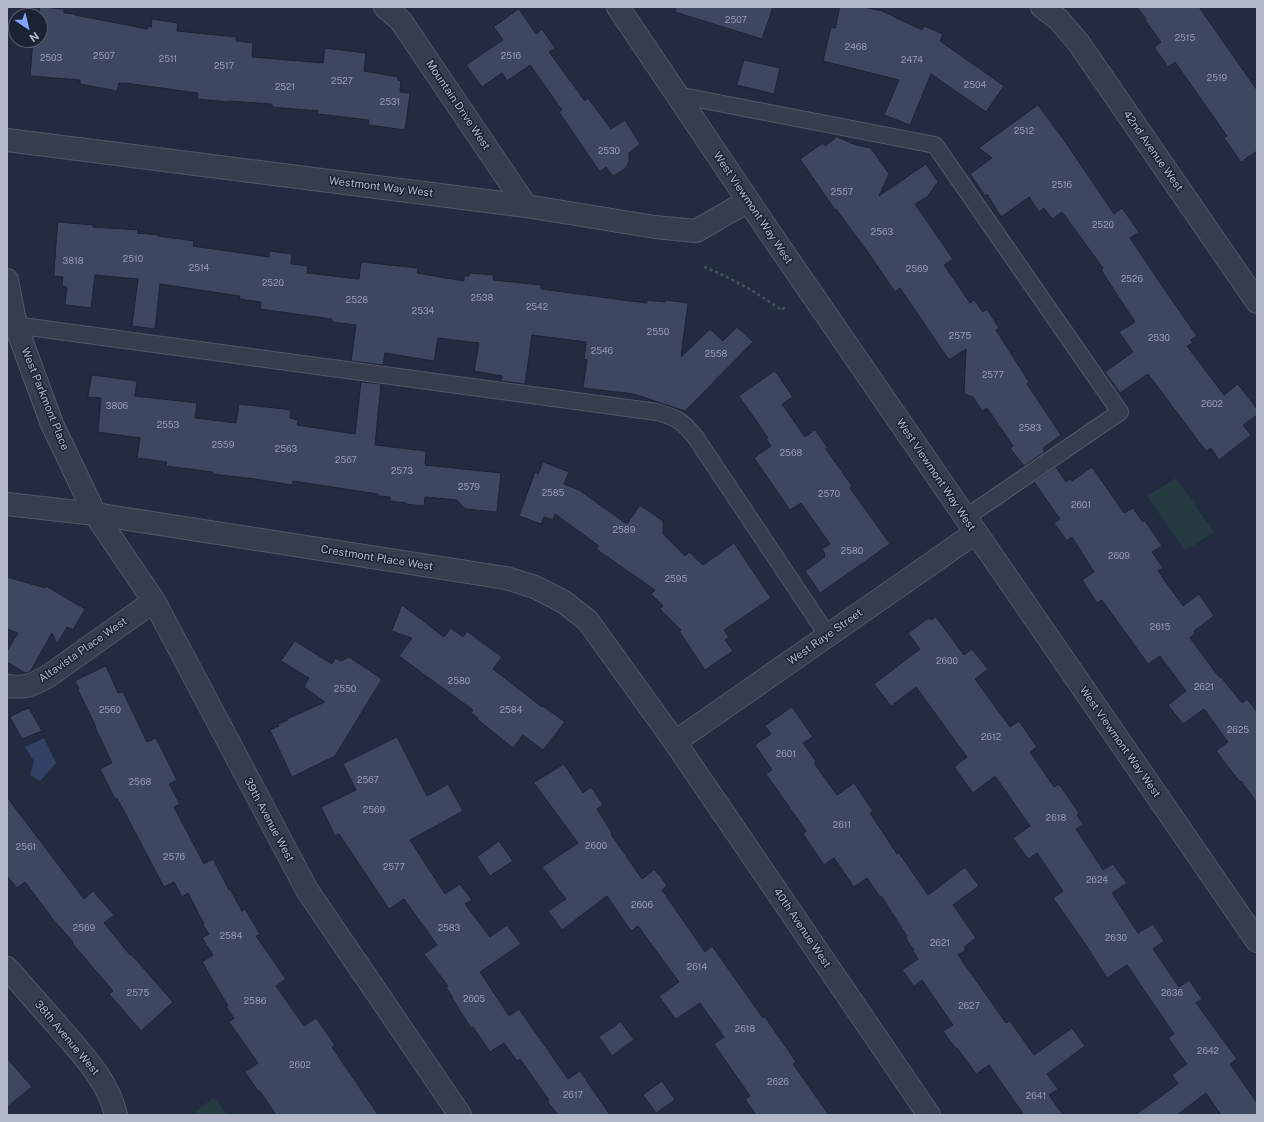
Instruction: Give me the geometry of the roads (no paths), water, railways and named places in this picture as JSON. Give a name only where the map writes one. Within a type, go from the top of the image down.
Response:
[{"type":"street","name":"Mountain Drive West","points":[[385,7],[401,21],[526,206]]},
{"type":"street","name":"West Viewmont Way West","points":[[618,7],[748,201],[970,526],[1257,941]]},
{"type":"street","name":"42nd Avenue West","points":[[1042,7],[1058,19],[1078,42],[1257,302]]},
{"type":"street","name":"Westmont Way West","points":[[7,140],[526,206],[656,227],[696,231],[748,201]]},
{"type":"street","name":"West Parkmont Place","points":[[7,280],[12,325],[52,424],[95,514]]},
{"type":"street","name":"Crestmont Place West","points":[[7,504],[95,514],[506,578],[535,586],[564,602],[588,621],[675,742]]},
{"type":"street","name":"39th Avenue West","points":[[95,514],[154,601],[306,890],[460,1115]]},
{"type":"street","name":"West Raye Street","points":[[675,742],[828,636],[970,526]]},
{"type":"street","name":"Altavista Place West","points":[[7,686],[20,687],[31,685],[42,680],[154,601]]},
{"type":"street","name":"40th Avenue West","points":[[675,742],[929,1115]]},
{"type":"street","name":"38th Avenue West","points":[[7,968],[82,1053],[103,1081],[114,1104],[116,1115]]},
{"type":"lane","points":[[677,95],[935,145],[1120,412],[970,526]]},
{"type":"lane","points":[[12,325],[657,412],[673,416],[687,426],[696,438],[828,636]]},
{"type":"water","points":[[44,738],[56,763],[40,781],[30,775],[34,761],[25,747]]}]
